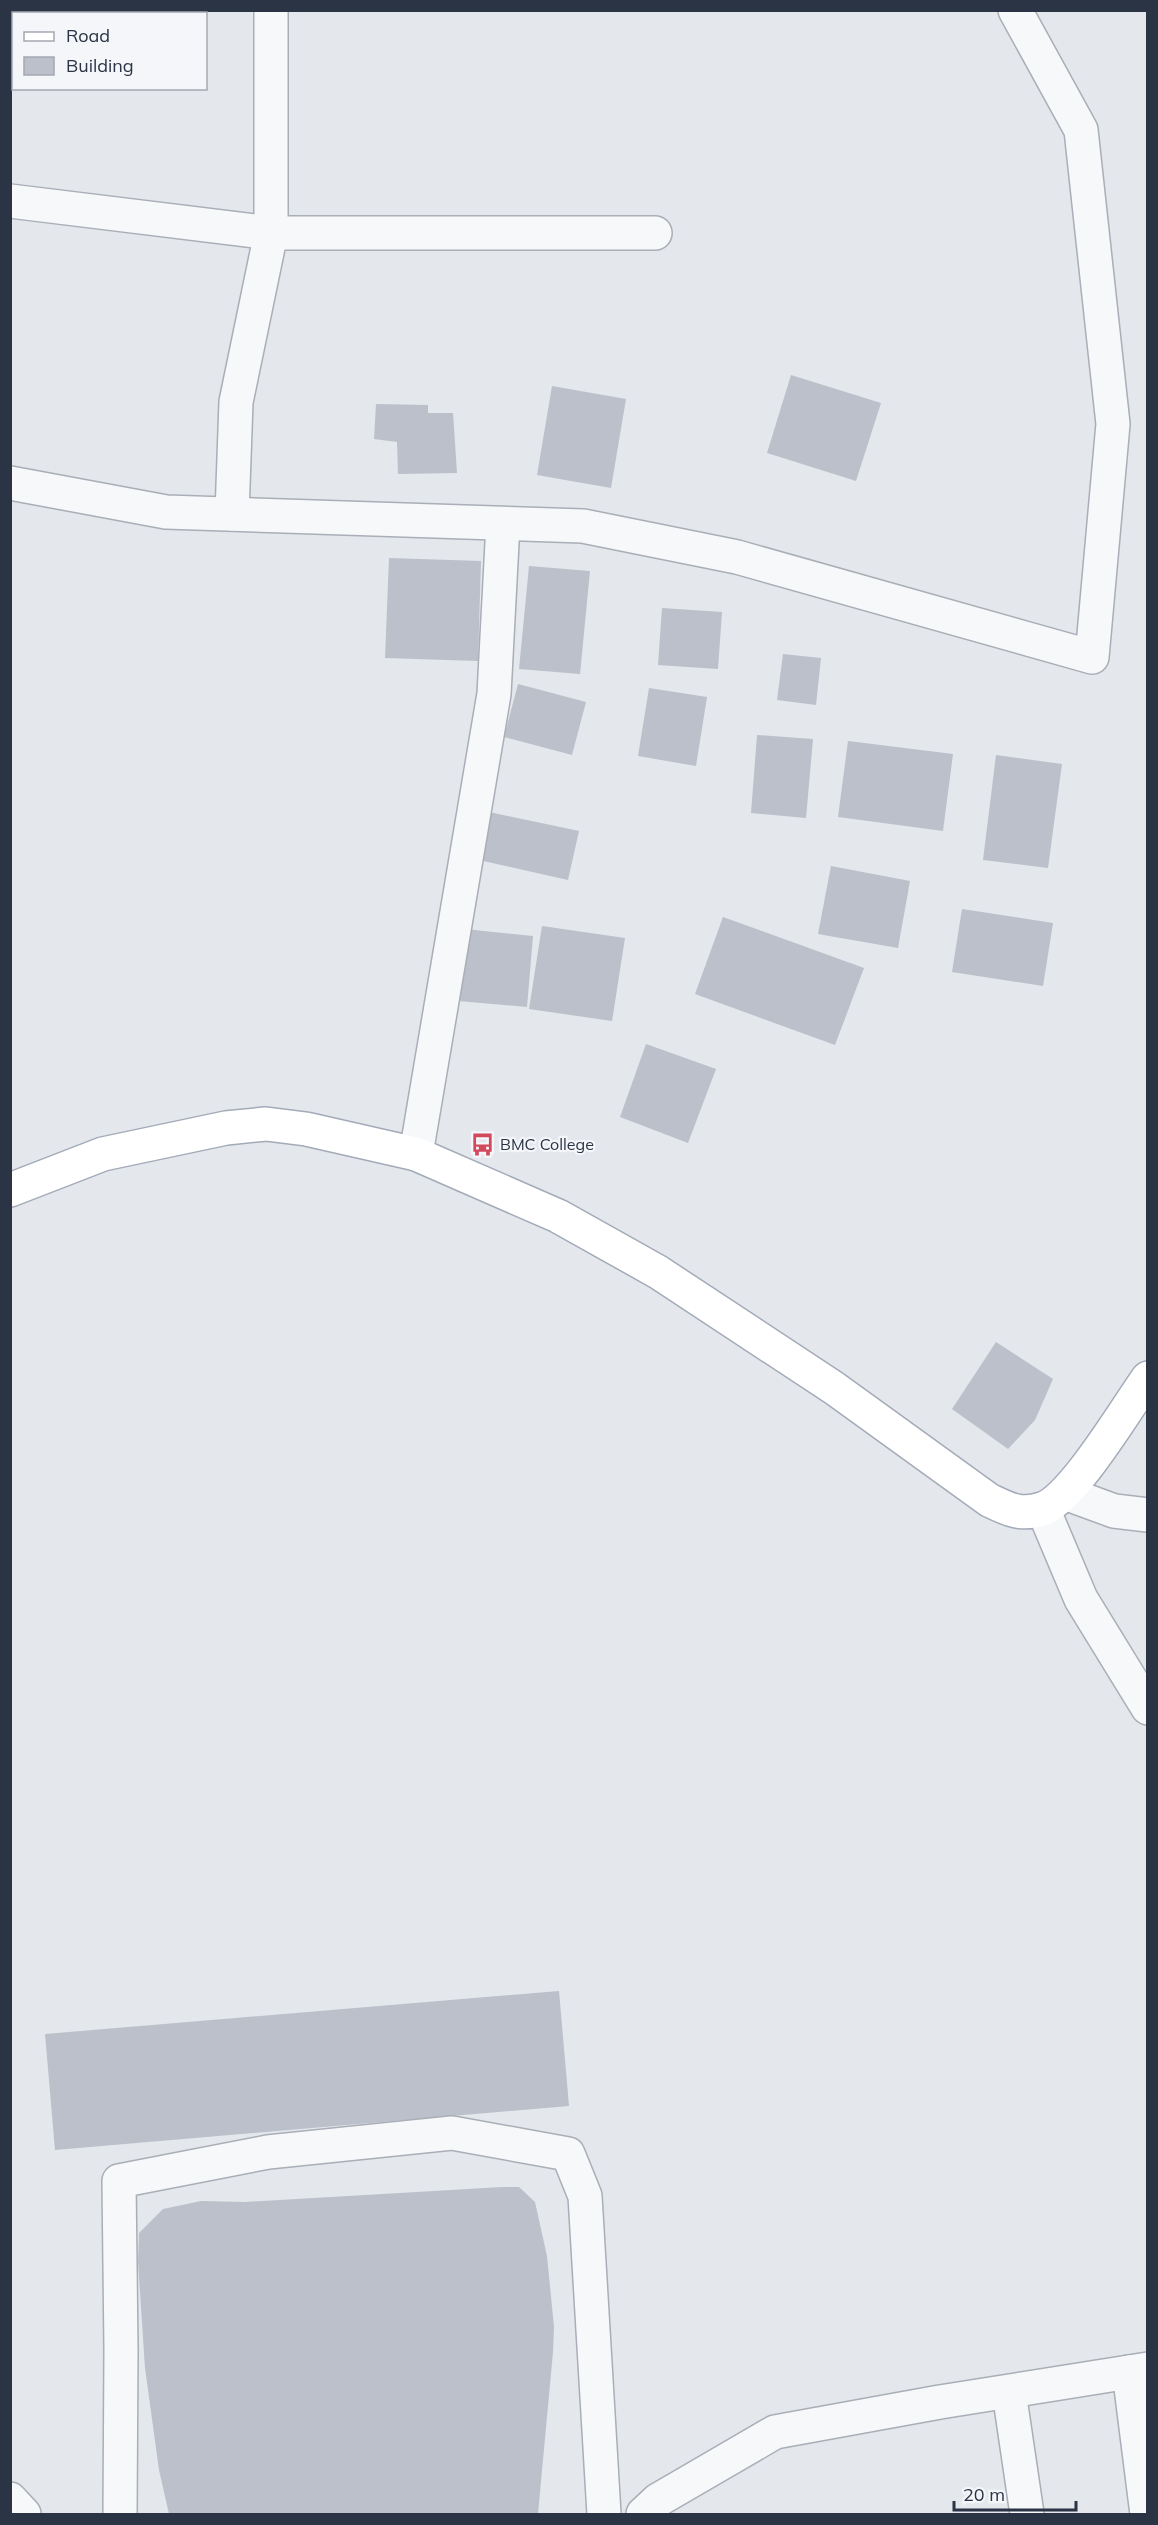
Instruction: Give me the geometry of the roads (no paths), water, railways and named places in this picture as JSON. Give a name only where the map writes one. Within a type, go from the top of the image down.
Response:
[{"type":"main road","points":[[10,1190],[104,1154],[204,1132],[266,1124],[306,1129],[416,1154],[558,1216],[658,1272],[834,1388],[989,1500],[1016,1512],[1054,1501],[1148,1378]]},
{"type":"street","points":[[232,514],[236,402],[271,233],[271,10]]},
{"type":"street","points":[[10,483],[166,512],[583,526],[737,557],[1092,657],[1113,424],[1081,130],[1015,10]]},
{"type":"street","points":[[10,201],[271,233],[655,233]]},
{"type":"street","points":[[416,1154],[494,694],[503,524]]},
{"type":"street","points":[[1148,1515],[1054,1501],[1081,1599],[1148,1708]]},
{"type":"street","points":[[120,2514],[119,2181],[268,2152],[452,2133],[568,2154],[585,2196],[604,2514]]},
{"type":"street","points":[[643,2514],[658,2500],[775,2432],[1138,2371],[1147,2514]]},
{"type":"street","points":[[1009,2392],[1027,2514]]},
{"type":"street","points":[[10,2499],[24,2514]]},
{"type":"place","name":"BMC College","points":[[482,1144]]}]
